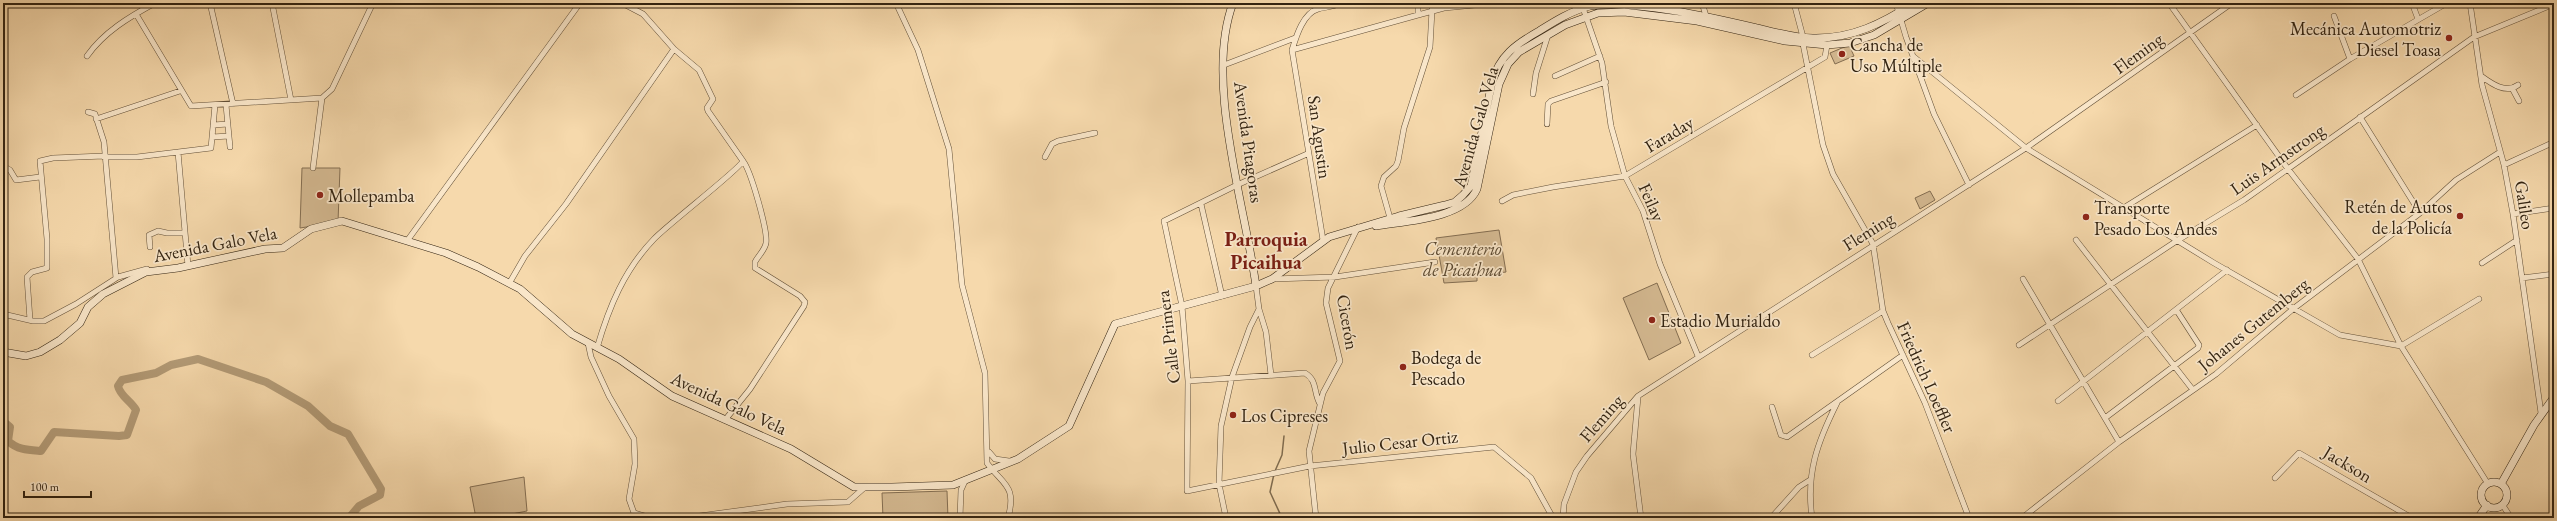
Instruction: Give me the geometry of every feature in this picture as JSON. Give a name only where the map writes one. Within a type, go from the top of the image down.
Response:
[{"type":"main road","name":"Avenida Pitagoras","points":[[1233,3],[1228,16],[1224,65],[1228,130],[1237,184],[1250,242],[1256,286]]},
{"type":"main road","name":"Avenida Galo Vela","points":[[3,352],[26,356],[40,352],[60,340],[80,323],[88,307],[103,294],[140,275],[265,249],[283,248],[311,229],[342,221],[446,253],[510,282],[572,334],[619,360],[672,396],[790,449],[854,487],[864,488],[953,485],[1018,459],[1069,426],[1115,324],[1256,286],[1272,279],[1323,240],[1390,218],[1455,202],[1471,186],[1492,82],[1502,59],[1519,43],[1560,18],[1583,8],[1624,3],[1827,45],[1865,38],[1900,16],[1914,3]]},
{"type":"main road","name":"Avenida Galo Vela","points":[[1803,41],[1853,34],[1871,28],[1928,3]]},
{"type":"main road","name":"Avenida Galo Vela","points":[[1361,227],[1372,227],[1443,214],[1454,211],[1471,199],[1477,189],[1502,74],[1515,56],[1548,34],[1586,16],[1610,11],[1707,20]]},
{"type":"main road","points":[[2501,484],[2541,414],[2554,397]]},
{"type":"main road","points":[[2488,484],[2501,484],[2506,496],[2502,504],[2493,508],[2487,506],[2481,494],[2488,484]]},
{"type":"main road","points":[[2478,518],[2487,506]]},
{"type":"street","points":[[87,56],[101,39],[154,3]]},
{"type":"street","points":[[210,3],[233,104]]},
{"type":"street","points":[[272,3],[291,100]]},
{"type":"street","points":[[136,14],[172,73],[180,91],[191,106],[226,105],[322,98],[332,89],[373,3]]},
{"type":"street","points":[[407,241],[580,3]]},
{"type":"street","points":[[622,3],[643,14],[674,49],[698,70],[713,99],[708,111],[743,161],[755,187],[766,238],[764,249],[755,262],[755,268],[800,296],[805,302],[804,306],[750,389],[725,420]]},
{"type":"street","points":[[896,3],[918,50],[949,149],[962,285],[986,373],[989,451],[987,463],[995,469],[1010,488],[1012,504],[1008,518]]},
{"type":"street","name":"San Agustin","points":[[1323,240],[1307,154],[1292,50],[1295,38],[1312,12],[1340,3]]},
{"type":"street","points":[[1418,3],[1418,15]]},
{"type":"street","points":[[1292,50],[1432,10],[1495,3]]},
{"type":"street","points":[[1702,3],[1707,20]]},
{"type":"street","points":[[1794,3],[1824,146],[1833,174],[1873,244]]},
{"type":"street","points":[[1896,3],[1936,118],[1970,185]]},
{"type":"street","points":[[2169,3],[2288,169],[2358,259],[2401,346],[2488,484]]},
{"type":"street","name":"Fleming","points":[[1563,518],[1564,504],[1576,472],[1587,456],[1638,396],[1873,244],[1970,185],[2026,148],[2137,72],[2189,32],[2232,3]]},
{"type":"street","points":[[2412,3],[2418,19]]},
{"type":"street","points":[[2296,95],[2350,59],[2446,3]]},
{"type":"street","name":"Galileo","points":[[2470,3],[2481,76],[2504,165],[2513,214],[2541,414]]},
{"type":"street","name":"Luis Armstrong","points":[[2019,345],[2178,240],[2244,200],[2474,37],[2554,4]]},
{"type":"street","name":"Feilay","points":[[1583,8],[1600,56],[1606,82],[1611,126],[1625,176],[1643,211],[1660,264],[1698,356]]},
{"type":"street","points":[[1390,218],[1381,186],[1384,177],[1396,166],[1398,161],[1404,128],[1430,47],[1432,10]]},
{"type":"street","points":[[2334,16],[2350,59]]},
{"type":"street","points":[[1533,94],[1536,73],[1548,34]]},
{"type":"street","points":[[1224,65],[1295,38]]},
{"type":"street","name":"Faraday","points":[[1502,200],[1513,195],[1553,187],[1625,176],[1825,57],[1827,45]]},
{"type":"street","points":[[510,282],[525,256],[566,204],[674,49]]},
{"type":"street","points":[[1555,76],[1600,56]]},
{"type":"street","points":[[1914,57],[2026,148],[2227,270],[2293,309],[2345,337],[2401,346],[2479,299]]},
{"type":"street","points":[[2481,76],[2496,86],[2512,88],[2518,85]]},
{"type":"street","points":[[1547,124],[1548,104],[1551,101],[1606,82]]},
{"type":"street","points":[[2512,88],[2519,101]]},
{"type":"street","points":[[96,119],[180,91]]},
{"type":"street","points":[[313,168],[322,98]]},
{"type":"street","points":[[30,320],[27,277],[32,272],[47,268],[46,218],[40,177],[40,162],[53,158],[137,157],[211,148],[215,105]]},
{"type":"street","points":[[226,105],[230,147]]},
{"type":"street","points":[[88,112],[95,114],[104,142],[104,157],[116,278]]},
{"type":"street","points":[[2360,117],[2420,213]]},
{"type":"street","points":[[213,125],[228,124]]},
{"type":"street","points":[[2125,207],[2257,125]]},
{"type":"street","points":[[1045,156],[1052,144],[1058,141],[1095,133]]},
{"type":"street","points":[[212,137],[229,136]]},
{"type":"street","points":[[2504,165],[2554,142]]},
{"type":"street","points":[[178,152],[188,266]]},
{"type":"street","name":"Johanes Gutemberg","points":[[2022,518],[2119,442],[2216,374],[2293,309],[2420,213],[2456,180],[2500,152]]},
{"type":"street","points":[[1222,296],[1201,204],[1237,184],[1307,154]]},
{"type":"street","points":[[598,348],[615,295],[634,262],[662,231],[743,161]]},
{"type":"street","points":[[3,166],[10,170],[16,180],[40,177]]},
{"type":"street","name":"Calle Primera","points":[[1201,204],[1164,220],[1182,306],[1188,381],[1187,491],[1219,484]]},
{"type":"street","points":[[2513,214],[2554,208]]},
{"type":"street","name":"Cicerón","points":[[1316,518],[1309,451],[1326,385],[1340,361],[1326,303],[1328,288],[1361,227]]},
{"type":"street","points":[[150,247],[149,235],[158,231],[167,233],[184,232]]},
{"type":"street","points":[[2076,240],[2193,390]]},
{"type":"street","points":[[2482,263],[2517,240]]},
{"type":"street","name":"Friedrich Loeffler","points":[[1873,244],[1883,311],[1942,443],[1969,518]]},
{"type":"street","points":[[1272,279],[1335,277],[1435,262]]},
{"type":"street","points":[[3,314],[30,320],[44,321],[76,304],[116,278],[152,268],[157,271]]},
{"type":"street","points":[[2058,401],[2227,270]]},
{"type":"street","points":[[2522,278],[2554,274]]},
{"type":"street","points":[[2023,279],[2119,442]]},
{"type":"street","points":[[1256,286],[1259,309],[1266,332],[1271,375]]},
{"type":"street","points":[[1226,518],[1219,484],[1221,426],[1232,377],[1250,327],[1259,309]]},
{"type":"street","points":[[1812,355],[1883,311]]},
{"type":"street","points":[[2105,418],[2195,352],[2199,345],[2176,311]]},
{"type":"street","points":[[588,343],[591,357],[609,396],[634,439],[635,464],[629,500],[633,515],[651,518]]},
{"type":"street","points":[[1772,407],[1781,435],[1785,437],[1903,355]]},
{"type":"street","points":[[1188,381],[1304,373],[1311,377],[1316,385],[1320,404]]},
{"type":"street","points":[[1638,396],[1633,454],[1641,518]]},
{"type":"street","points":[[1812,518],[1810,480],[1824,432],[1837,402]]},
{"type":"street","name":"Julio Cesar Ortiz","points":[[1219,484],[1310,466],[1494,447],[1531,478],[1553,518]]},
{"type":"street","points":[[989,451],[995,459],[1003,462],[1018,459]]},
{"type":"street","name":"Jackson","points":[[2274,478],[2299,453],[2412,518]]},
{"type":"street","points":[[960,518],[961,490],[965,480]]},
{"type":"street","points":[[1771,518],[1799,487],[1810,480]]},
{"type":"street","points":[[685,518],[787,504],[848,502],[864,488]]},
{"type":"street","points":[[2502,504],[2511,518]]},
{"type":"green space","name":"Cancha de Uso Múltiple","points":[[1849,45],[1854,56],[1835,64],[1830,53]]},
{"type":"green space","name":"Mollepamba","points":[[302,168],[340,168],[338,222],[300,228]]},
{"type":"green space","points":[[1930,191],[1935,200],[1920,209],[1915,198]]},
{"type":"green space","name":"Cementerio de Picaihua","points":[[1499,230],[1506,272],[1477,276],[1477,281],[1444,283],[1436,238]]},
{"type":"green space","name":"Estadio Murialdo","points":[[1657,283],[1681,343],[1649,360],[1623,298]]},
{"type":"green space","points":[[524,477],[527,511],[491,518],[476,518],[470,487]]},
{"type":"green space","points":[[947,491],[948,518],[883,518],[882,493]]},
{"type":"waterway","points":[[3,421],[10,427],[8,441],[23,449],[41,451],[54,432],[119,436],[127,435],[136,410],[119,390],[118,386],[122,380],[156,373],[171,365],[198,359],[266,382],[308,406],[330,426],[348,434],[381,489],[380,495],[359,506],[349,518]]},
{"type":"waterway","points":[[1275,471],[1282,455],[1284,436]]},
{"type":"waterway","points":[[1274,474],[1270,492],[1282,518]]},
{"type":"place","name":"Mecánica Automotriz Diesel Toasa","points":[[2449,38]]},
{"type":"place","name":"Cancha de Uso Múltiple","points":[[1842,54]]},
{"type":"place","name":"Mollepamba","points":[[320,195]]},
{"type":"place","name":"Retén de Autos de la Policía","points":[[2460,216]]},
{"type":"place","name":"Transporte Pesado Los Andes","points":[[2086,217]]},
{"type":"place","name":"Estadio Murialdo","points":[[1652,320]]},
{"type":"place","name":"Bodega de Pescado","points":[[1403,367]]},
{"type":"place","name":"Los Cipreses","points":[[1233,415]]},
{"type":"district","name":"Parroquia Picaihua","points":[[1266,250]]}]
